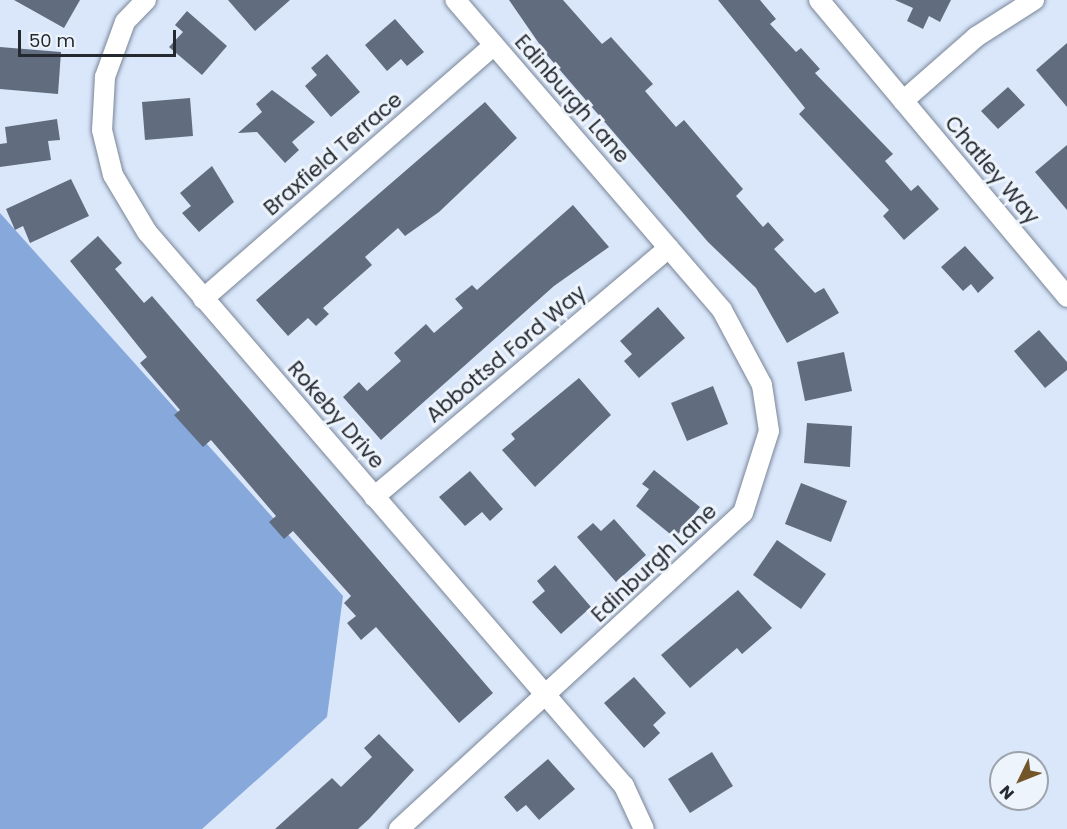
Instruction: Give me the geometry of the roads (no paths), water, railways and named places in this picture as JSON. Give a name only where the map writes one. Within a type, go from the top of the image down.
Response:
[{"type":"street","name":"Rokeby Drive","points":[[146,0],[125,22],[105,77],[102,130],[114,175],[147,232],[202,299],[624,786],[644,829]]},
{"type":"street","name":"Edinburgh Lane","points":[[399,829],[545,693],[707,551],[743,513],[762,468],[769,431],[762,385],[722,310],[455,0]]},
{"type":"street","name":"Chatley Way","points":[[819,0],[1067,297]]},
{"type":"street","points":[[903,101],[976,37],[1034,0]]},
{"type":"street","name":"Braxfield Terrace","points":[[202,299],[494,45]]},
{"type":"street","name":"Abbottsd Ford Way","points":[[374,497],[669,248]]}]
